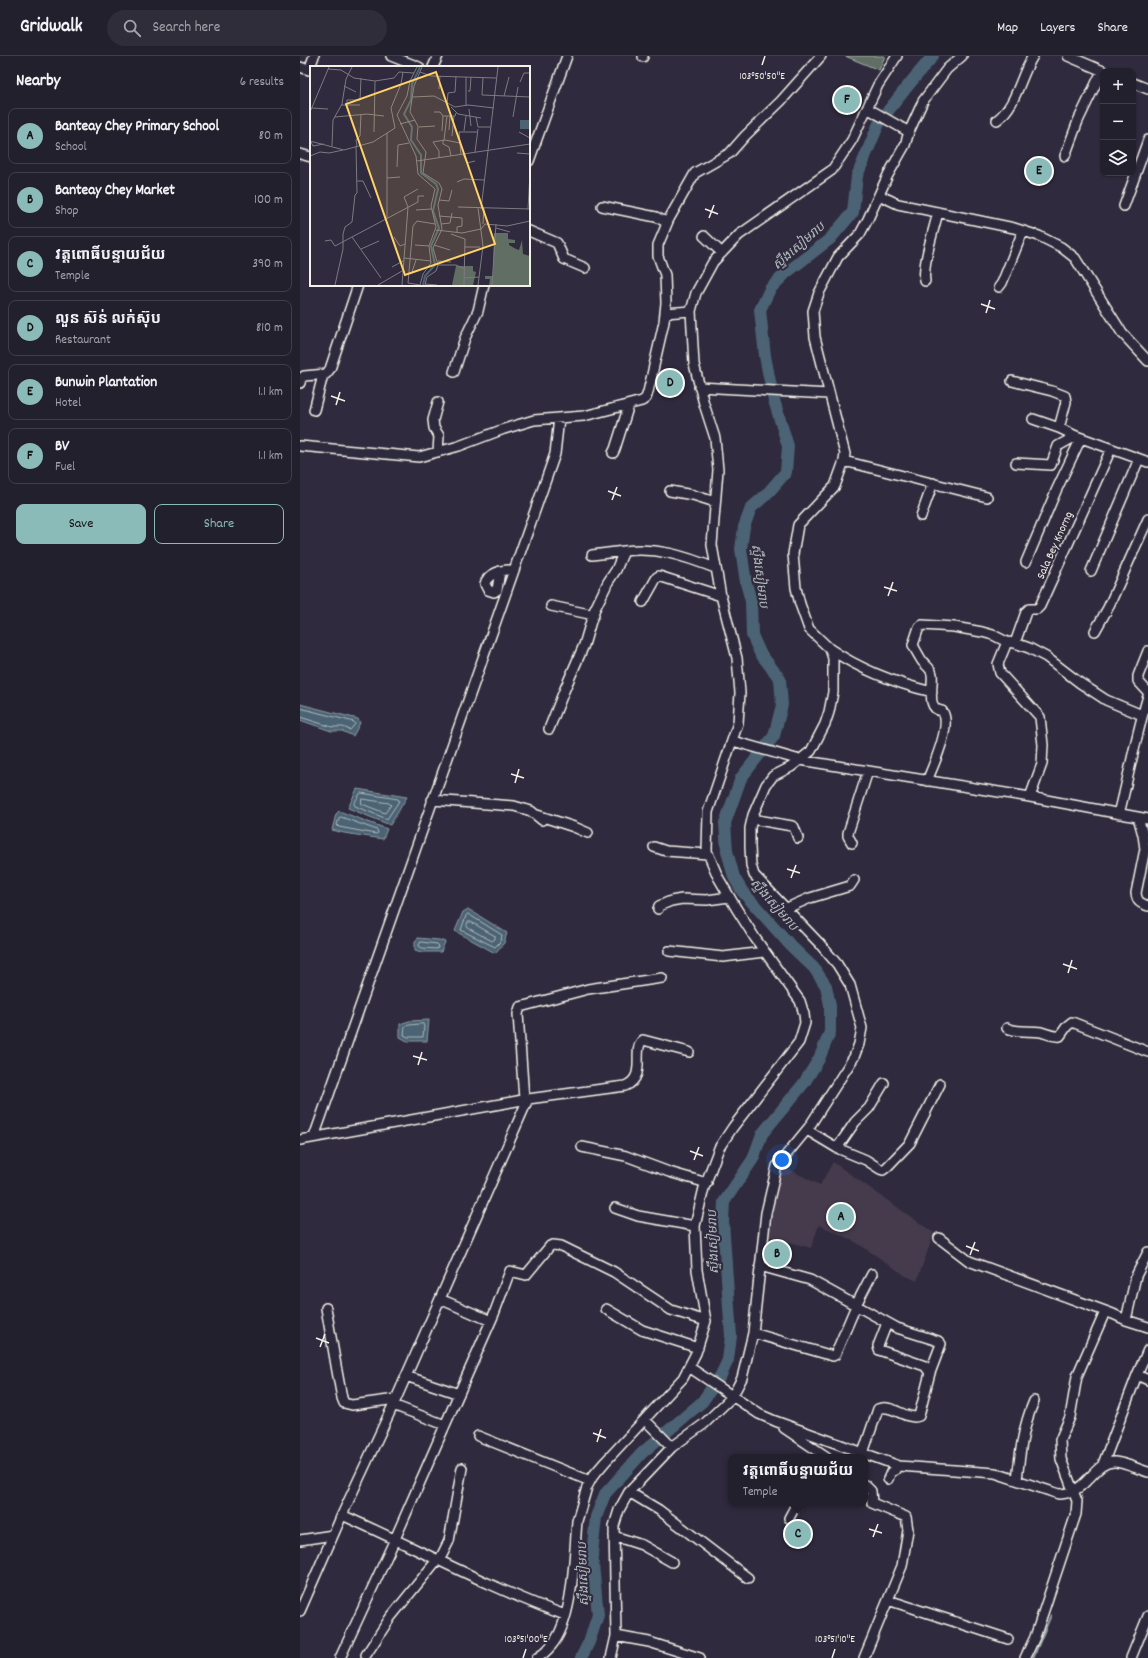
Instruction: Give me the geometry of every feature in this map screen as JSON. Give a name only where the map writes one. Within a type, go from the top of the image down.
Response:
[{"type":"street","points":[[307,69],[314,56]]},
{"type":"street","points":[[391,56],[416,66]]},
{"type":"street","points":[[433,66],[438,56]]},
{"type":"street","points":[[530,158],[567,56]]},
{"type":"street","points":[[300,446],[411,458],[420,457],[534,420],[584,416],[642,401],[646,398],[648,392],[665,313],[665,275],[658,256],[658,245],[666,226],[695,173],[730,153],[745,136],[777,106],[822,56]]},
{"type":"street","points":[[537,1658],[552,1645],[563,1625],[570,1595],[576,1521],[590,1481],[605,1462],[684,1378],[698,1348],[706,1321],[697,1270],[695,1226],[706,1183],[719,1148],[733,1127],[798,1042],[804,1028],[804,1014],[800,1001],[764,952],[718,877],[708,854],[708,812],[738,723],[740,693],[737,658],[720,596],[712,545],[718,470],[716,438],[699,387],[694,364],[691,311],[696,294],[713,262],[739,235],[828,175],[871,110],[878,85],[897,56]]},
{"type":"street","points":[[932,692],[883,677],[851,662],[830,649],[809,629],[796,588],[792,554],[798,525],[835,486],[844,461],[844,446],[815,337],[813,311],[819,293],[838,257],[860,234],[888,175],[905,145],[905,130],[923,101],[947,69],[962,56]]},
{"type":"street","points":[[997,120],[1010,106],[1025,69],[1033,56]]},
{"type":"street","points":[[1068,56],[1100,70]]},
{"type":"street","points":[[1065,156],[1078,121],[1100,77]]},
{"type":"street","points":[[1136,84],[1148,89]]},
{"type":"street","points":[[871,110],[905,130]]},
{"type":"street","points":[[1124,206],[1148,140]]},
{"type":"street","points":[[300,154],[310,157]]},
{"type":"street","points":[[879,195],[898,204],[1023,231],[1039,236],[1061,247],[1075,258],[1122,333],[1148,360]]},
{"type":"street","points":[[602,206],[656,217],[664,221],[666,226]]},
{"type":"street","points":[[925,281],[924,276],[926,262],[938,212]]},
{"type":"street","points":[[999,287],[1023,231]]},
{"type":"street","points":[[530,232],[557,243],[564,259],[585,268]]},
{"type":"street","points":[[704,236],[722,253]]},
{"type":"street","points":[[300,383],[302,377],[304,376],[323,375],[328,373],[332,366],[358,286]]},
{"type":"street","points":[[454,372],[464,338],[478,311],[484,286]]},
{"type":"street","points":[[665,313],[691,311]]},
{"type":"street","points":[[314,410],[323,375]]},
{"type":"street","points":[[1012,381],[1052,391],[1065,396],[1066,402],[1059,428]]},
{"type":"street","points":[[699,387],[829,394]]},
{"type":"street","points":[[438,402],[433,420],[434,428],[439,436],[438,452]]},
{"type":"street","points":[[613,453],[629,405]]},
{"type":"street","points":[[314,1137],[555,454],[559,418]]},
{"type":"street","points":[[1033,419],[1059,428],[1078,437],[1144,460],[1091,571]]},
{"type":"street","points":[[1016,463],[1051,465],[1058,446],[1078,437]]},
{"type":"street","points":[[1026,562],[1078,437]]},
{"type":"street","name":"Sala Bey Knorng","points":[[1030,797],[1042,764],[1043,745],[1040,717],[1000,674],[998,664],[1001,655],[1011,643],[1028,609],[1037,609],[1040,606],[1111,449]]},
{"type":"street","points":[[844,461],[987,498]]},
{"type":"street","points":[[921,516],[933,483]]},
{"type":"street","points":[[670,491],[693,495],[715,502]]},
{"type":"street","points":[[1095,631],[1108,608],[1148,519]]},
{"type":"street","points":[[592,555],[648,549],[660,551],[715,568]]},
{"type":"street","points":[[549,729],[584,645],[594,615],[608,582],[616,570],[624,551]]},
{"type":"street","points":[[500,571],[507,569],[513,571]]},
{"type":"street","points":[[643,602],[659,576],[720,596]]},
{"type":"street","points":[[551,606],[594,615]]},
{"type":"street","points":[[927,780],[942,741],[946,724],[945,715],[942,711],[934,708],[932,674],[930,669],[923,662],[913,645],[919,627],[922,625],[954,627],[993,635],[1046,657],[1080,683],[1106,700],[1142,715]]},
{"type":"street","points":[[611,1658],[616,1636],[615,1520],[622,1502],[670,1445],[704,1424],[732,1397],[742,1378],[753,1333],[766,1213],[777,1166],[807,1130],[854,1057],[862,1028],[850,985],[837,964],[787,908],[754,874],[750,855],[750,828],[752,819],[764,790],[774,776],[791,767],[796,759],[811,751],[825,724],[833,692],[834,668],[830,649]]},
{"type":"street","points":[[1148,651],[1138,676],[1138,681],[1148,692]]},
{"type":"street","points":[[1119,814],[1134,755],[1142,715],[1148,696]]},
{"type":"street","points":[[733,741],[796,759],[1030,797],[1148,819]]},
{"type":"street","points":[[852,844],[848,833],[868,771]]},
{"type":"street","points":[[432,800],[514,806],[531,811],[540,818],[574,827],[588,833]]},
{"type":"street","points":[[1138,817],[1145,849],[1136,893],[1139,903],[1148,906]]},
{"type":"street","points":[[752,819],[792,826],[794,827],[798,838]]},
{"type":"street","points":[[654,847],[666,851],[708,854]]},
{"type":"street","points":[[787,908],[810,898],[850,886],[854,880]]},
{"type":"street","points":[[658,909],[659,906],[671,901],[682,899],[707,900],[730,897]]},
{"type":"street","points":[[669,951],[723,957],[764,952]]},
{"type":"street","points":[[300,1611],[333,1535],[395,1402],[526,1099],[518,1014],[520,1007],[588,989],[662,978]]},
{"type":"street","points":[[1007,1028],[1043,1032],[1057,1037],[1060,1036],[1072,1022],[1148,1052]]},
{"type":"street","points":[[300,1140],[526,1099],[625,1086],[631,1083],[637,1073],[639,1045],[643,1040],[689,1052]]},
{"type":"street","points":[[837,1148],[855,1122],[869,1108],[884,1083]]},
{"type":"street","points":[[807,1130],[837,1148],[866,1160],[883,1170],[910,1143],[940,1084]]},
{"type":"street","points":[[582,1147],[626,1156],[669,1172],[706,1183]]},
{"type":"street","points":[[615,1208],[638,1216],[695,1226]]},
{"type":"street","points":[[939,1238],[969,1261],[1148,1327]]},
{"type":"street","points":[[340,1658],[395,1539],[459,1394],[510,1271],[512,1270],[523,1275],[527,1274],[550,1246],[556,1244],[568,1248],[614,1272],[671,1310],[706,1321]]},
{"type":"street","points":[[1025,1658],[1035,1637],[1076,1514],[1078,1488],[1061,1458],[1060,1440],[1070,1416],[1077,1376],[1118,1316],[1129,1305],[1136,1276],[1148,1252]]},
{"type":"street","points":[[760,1266],[810,1280],[897,1328],[938,1341],[941,1344],[930,1373],[920,1416],[910,1416],[886,1408],[878,1409],[863,1453]]},
{"type":"street","points":[[753,1333],[833,1356],[835,1355],[855,1306],[872,1274]]},
{"type":"street","points":[[440,1299],[490,1322]]},
{"type":"street","points":[[326,1308],[338,1378],[344,1403],[352,1406],[395,1402],[445,1425]]},
{"type":"street","points":[[606,1309],[642,1330],[698,1348]]},
{"type":"street","points":[[887,1323],[878,1348],[925,1366],[930,1373]]},
{"type":"street","points":[[868,1455],[897,1465],[995,1473],[1060,1494],[1066,1494],[1078,1488],[1103,1464],[1148,1350]]},
{"type":"street","points":[[689,1367],[725,1390],[732,1397],[758,1414],[866,1454]]},
{"type":"street","points":[[1137,1375],[1148,1380]]},
{"type":"street","points":[[406,1376],[459,1394]]},
{"type":"street","points":[[1017,1480],[1023,1434],[1028,1415],[1034,1401]]},
{"type":"street","points":[[645,1420],[670,1445]]},
{"type":"street","points":[[775,1421],[819,1454]]},
{"type":"street","points":[[478,1436],[590,1481]]},
{"type":"street","points":[[823,1454],[831,1442]]},
{"type":"street","points":[[1103,1464],[1115,1462],[1148,1472]]},
{"type":"street","points":[[888,1479],[891,1472],[895,1470],[897,1465]]},
{"type":"street","points":[[366,1655],[390,1618],[438,1560],[449,1541],[462,1468]]},
{"type":"street","points":[[864,1658],[902,1566],[908,1530],[906,1517],[872,1503],[871,1491],[868,1488]]},
{"type":"street","points":[[629,1492],[659,1510],[748,1578]]},
{"type":"street","points":[[789,1518],[795,1506]]},
{"type":"street","points":[[342,1516],[395,1539],[501,1590],[565,1615]]},
{"type":"street","points":[[300,1540],[333,1535]]},
{"type":"street","points":[[614,1536],[642,1545],[672,1562]]},
{"type":"street","points":[[888,1600],[1008,1638]]},
{"type":"street","points":[[1131,1658],[1148,1616]]},
{"type":"street","points":[[616,1636],[649,1642],[700,1658]]},
{"type":"shaded area","points":[[833,1162],[934,1233],[917,1281],[906,1276],[854,1241],[819,1225],[811,1248],[768,1236],[769,1210],[775,1183],[783,1166],[820,1185]]},
{"type":"green space","points":[[845,56],[885,56],[879,70]]},
{"type":"water","points":[[300,704],[358,719],[360,723],[353,736],[342,731],[331,731],[300,720]]},
{"type":"water","points":[[357,789],[407,797],[390,825],[348,808]]},
{"type":"water","points":[[339,811],[387,829],[383,839],[332,830],[336,814]]},
{"type":"water","points":[[468,909],[507,933],[504,943],[495,953],[455,931],[463,912]]},
{"type":"water","points":[[418,938],[445,942],[441,952],[421,952],[415,950],[415,941]]},
{"type":"water","points":[[429,1020],[427,1041],[407,1041],[400,1037],[400,1024],[409,1021]]},
{"type":"waterway","name":"ស្ទឹងសៀមរាប","points":[[581,1658],[589,1642],[598,1615],[592,1554],[596,1517],[605,1494],[642,1453],[702,1402],[721,1375],[728,1360],[731,1336],[723,1221],[724,1202],[753,1159],[762,1134],[804,1083],[819,1059],[830,1032],[830,1005],[826,986],[814,968],[791,946],[742,891],[734,877],[727,851],[725,823],[741,778],[774,736],[782,705],[780,679],[760,653],[752,635],[751,601],[746,583],[741,549],[744,527],[751,508],[767,494],[786,472],[788,446],[773,397],[765,356],[760,310],[770,289],[786,273],[830,239],[853,212],[857,176],[880,121],[933,56]]},
{"type":"waterway","points":[[1033,1658],[1051,1615]]},
{"type":"place","name":"BV","points":[[847,100]]},
{"type":"place","name":"Bunwin Plantation","points":[[1039,171]]},
{"type":"place","name":"លួន ស៊ន់ លក់ស៊ុប","points":[[670,383]]},
{"type":"place","name":"Banteay Chey Primary School","points":[[841,1217]]},
{"type":"place","name":"Banteay Chey Market","points":[[777,1254]]},
{"type":"place","name":"វត្តពោធិ៍បន្ទាយជ័យ","points":[[798,1534]]}]
